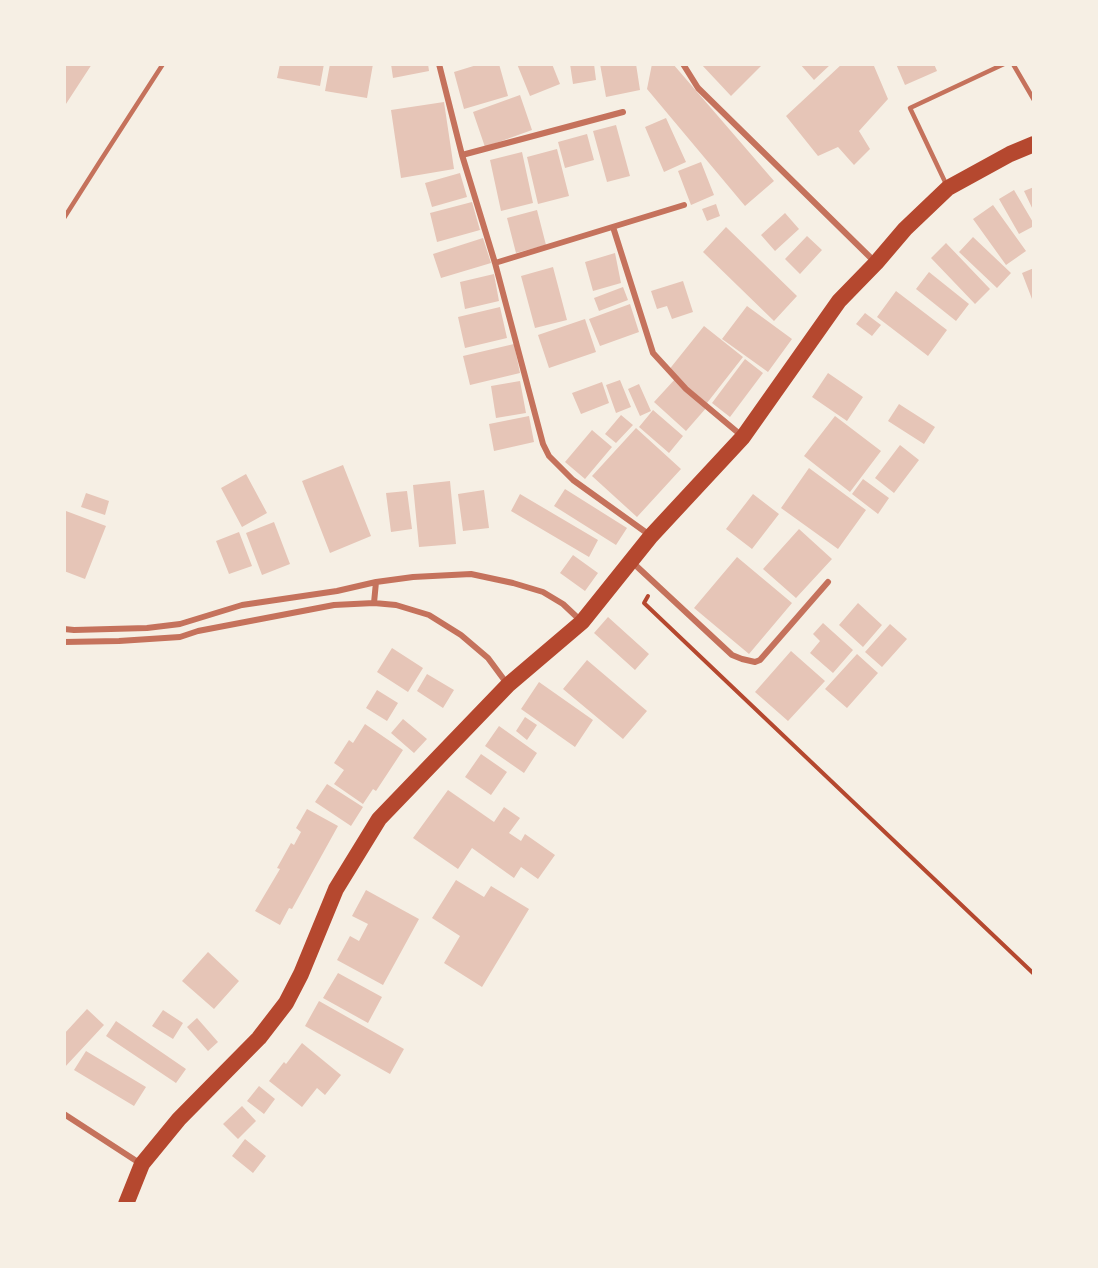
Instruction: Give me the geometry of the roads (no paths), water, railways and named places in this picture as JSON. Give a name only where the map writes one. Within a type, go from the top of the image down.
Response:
[{"type":"highway","points":[[126,1203],[142,1164],[179,1119],[259,1038],[286,1003],[301,974],[336,889],[379,819],[508,685],[582,622],[651,536],[743,437],[839,301],[905,229],[948,188],[1010,154],[1034,144]]},
{"type":"street","points":[[439,64],[462,155],[495,263],[543,444],[549,456],[573,480],[651,536]]},
{"type":"street","points":[[683,64],[698,88],[876,263]]},
{"type":"street","points":[[462,155],[622,112]]},
{"type":"street","points":[[495,263],[684,205]]},
{"type":"street","points":[[613,227],[653,353],[686,389],[743,437]]},
{"type":"street","points":[[630,561],[732,655],[742,660],[755,662],[760,660],[828,582]]},
{"type":"street","points":[[64,629],[147,628],[180,624],[242,605],[337,591],[375,582],[413,577],[471,574],[543,592],[563,604],[582,622]]},
{"type":"street","points":[[374,603],[375,582]]},
{"type":"street","points":[[64,642],[180,637],[198,631],[334,605],[374,603],[396,605],[429,615],[461,635],[488,658],[508,685]]},
{"type":"street","points":[[180,624],[180,637]]},
{"type":"street","points":[[64,1114],[142,1164]]},
{"type":"lane","points":[[64,218],[164,64]]},
{"type":"lane","points":[[948,188],[910,108],[1004,64]]},
{"type":"lane","points":[[1013,64],[1034,100]]}]
